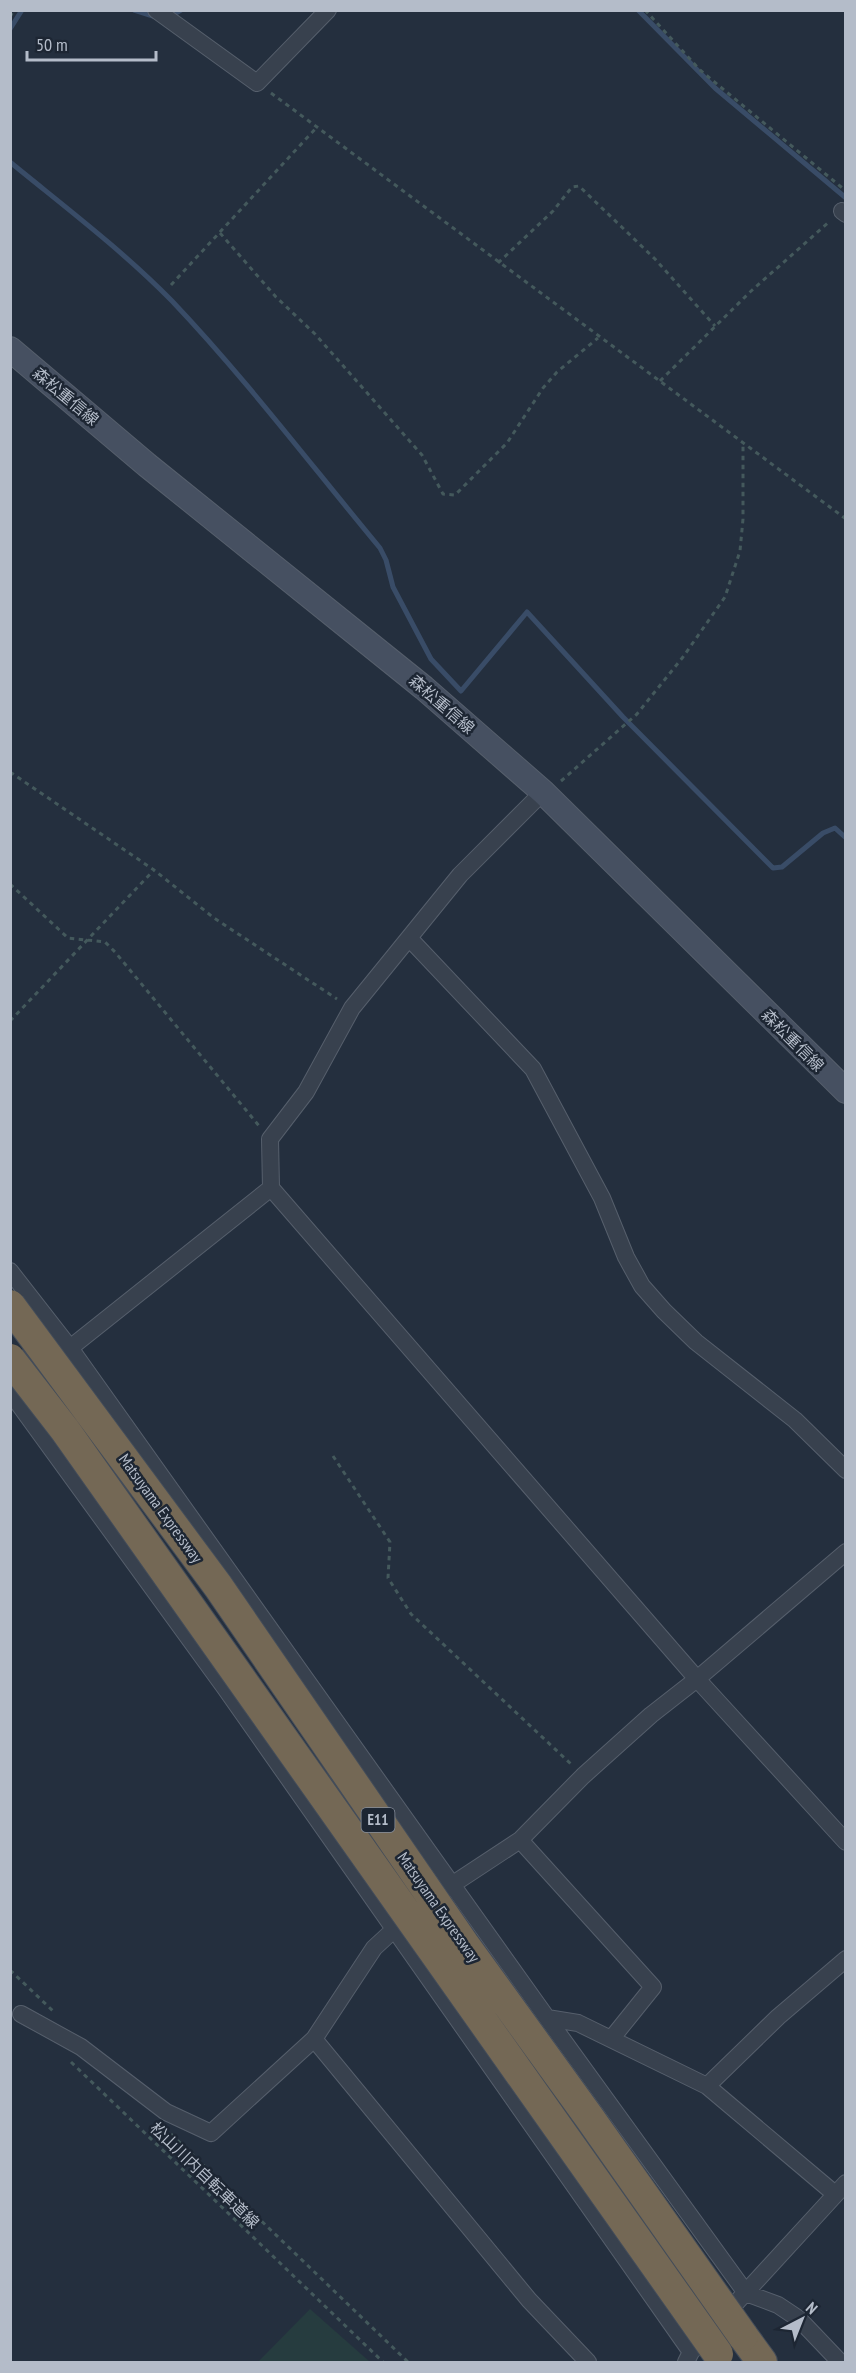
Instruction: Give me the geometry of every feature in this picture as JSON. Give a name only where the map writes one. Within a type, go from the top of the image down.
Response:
[{"type":"highway","name":"Matsuyama Expressway","points":[[10,1305],[218,1586],[464,1944],[762,2362]]},
{"type":"highway","name":"Matsuyama Expressway","points":[[10,1359],[65,1430],[705,2358]]},
{"type":"main road","name":"森松重信線","points":[[10,349],[147,465],[424,688],[543,792],[846,1091]]},
{"type":"street","points":[[156,10],[257,83],[328,10]]},
{"type":"street","points":[[543,792],[460,875],[352,1008],[306,1092],[270,1139],[271,1188],[697,1679],[846,1842]]},
{"type":"street","points":[[409,938],[533,1069],[602,1198],[626,1257],[642,1286],[696,1342],[795,1420],[846,1470]]},
{"type":"street","points":[[70,1348],[271,1188]]},
{"type":"street","points":[[10,1271],[70,1348],[547,2018],[746,2293],[778,2306],[799,2319],[840,2362]]},
{"type":"street","points":[[10,1392],[225,1688],[394,1930],[705,2358],[746,2293],[840,2189],[707,2086],[578,2023],[547,2018]]},
{"type":"street","points":[[21,2014],[81,2047],[166,2112],[211,2133],[314,2039],[374,1948],[453,1884],[520,1840],[584,1776],[651,1715],[697,1679],[846,1552]]},
{"type":"street","points":[[520,1840],[653,1987],[612,2038]]},
{"type":"street","points":[[707,2086],[778,2017],[846,1959]]},
{"type":"street","points":[[314,2039],[529,2300],[588,2362]]},
{"type":"path","points":[[10,17],[14,10]]},
{"type":"path","points":[[645,10],[700,70],[846,191]]},
{"type":"path","points":[[257,83],[846,519]]},
{"type":"path","points":[[171,285],[317,127]]},
{"type":"path","points":[[498,263],[554,211],[572,187],[579,186],[655,259],[715,326]]},
{"type":"path","points":[[660,381],[750,292],[844,212]]},
{"type":"path","points":[[220,233],[276,297],[315,334],[422,455],[443,494],[455,495],[479,472],[507,443],[543,388],[557,372],[599,338]]},
{"type":"path","points":[[543,792],[556,785],[637,714],[683,657],[725,597],[740,551],[743,519],[743,444]]},
{"type":"path","points":[[10,772],[154,870],[214,918],[352,1008]]},
{"type":"path","points":[[10,1021],[154,870]]},
{"type":"path","points":[[10,884],[68,938],[105,942],[270,1139]]},
{"type":"path","points":[[333,1456],[390,1542],[388,1578],[411,1614],[584,1776]]},
{"type":"path","points":[[10,1970],[57,2014]]},
{"type":"path","name":"松山川内自転車道線","points":[[63,2055],[383,2362]]},
{"type":"path","points":[[164,2127],[408,2362]]},
{"type":"green space","points":[[310,2309],[370,2362],[258,2362]]},
{"type":"waterway","points":[[10,29],[22,10]]},
{"type":"waterway","points":[[134,10],[156,17]]},
{"type":"waterway","points":[[169,17],[181,10]]},
{"type":"waterway","points":[[638,10],[715,88],[846,198]]},
{"type":"waterway","points":[[10,162],[133,264],[172,301],[226,361],[380,548],[386,560],[393,587],[431,659],[461,691],[527,612],[623,717],[773,868],[782,867],[823,833],[835,828],[846,838]]}]
